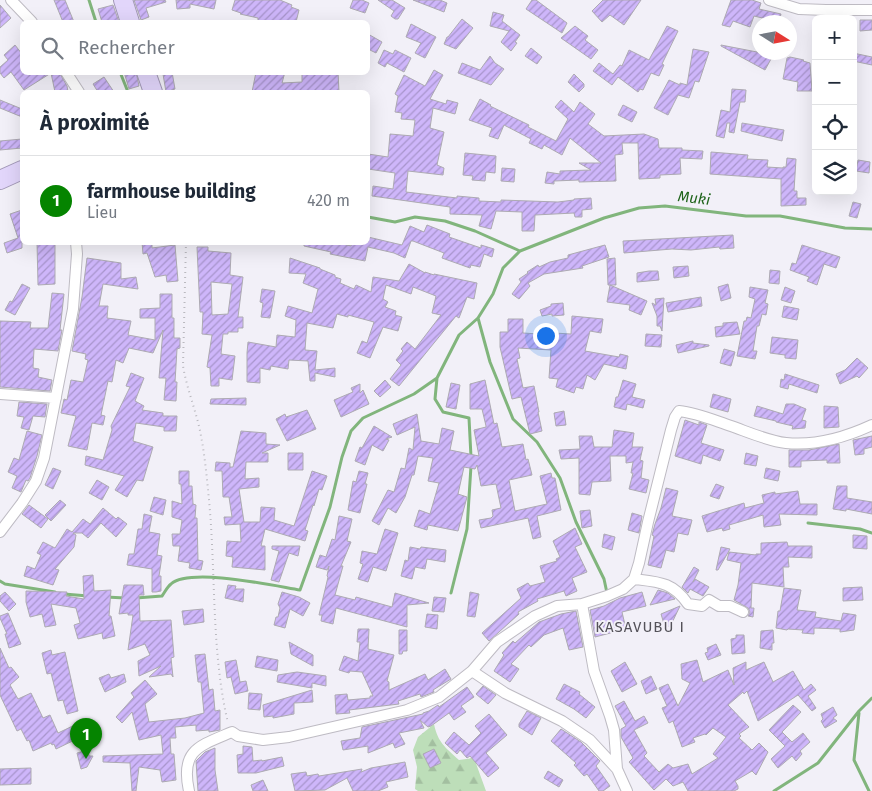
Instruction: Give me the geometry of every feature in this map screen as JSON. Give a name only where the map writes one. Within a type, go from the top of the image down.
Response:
[{"type":"highway","points":[[123,0],[129,20]]},
{"type":"highway","points":[[147,75],[152,90]]},
{"type":"highway","points":[[0,180],[20,171]]},
{"type":"street","points":[[11,0],[30,20]]},
{"type":"street","points":[[769,0],[799,8],[872,10]]},
{"type":"street","points":[[68,75],[78,90]]},
{"type":"street","points":[[0,532],[36,481],[44,458],[73,308],[76,245]]},
{"type":"street","points":[[0,394],[56,398]]},
{"type":"street","points":[[188,791],[186,779],[187,764],[193,751],[206,743],[232,732],[238,736],[262,740],[288,737],[407,710],[439,697],[472,671],[497,642],[535,616],[557,606],[582,604],[623,589],[634,579],[640,562],[671,430],[679,411],[693,413],[759,436],[786,443],[818,442],[843,437],[872,426]]},
{"type":"street","points":[[634,579],[662,582],[680,592],[688,604],[702,606],[709,600],[719,606],[730,606],[743,612]]},
{"type":"street","points":[[582,604],[594,670],[614,730],[617,769]]},
{"type":"street","points":[[472,671],[505,693],[562,721],[590,740],[617,769],[627,791]]},
{"type":"path","points":[[186,245],[182,366],[201,435],[206,471],[218,664],[223,703],[228,725],[232,732]]},
{"type":"green space","points":[[434,724],[440,740],[459,760],[474,758],[486,791],[418,791],[415,789],[417,767],[413,750],[418,737]]},
{"type":"building","points":[[54,0],[65,0],[73,20],[62,20]]},
{"type":"building","points":[[134,0],[165,0],[166,2],[146,8],[149,17],[141,20]]},
{"type":"building","points":[[176,0],[216,0],[214,9],[190,4],[190,8],[177,9]]},
{"type":"building","points":[[235,0],[280,0],[299,10],[296,20],[258,20],[258,18],[232,10]]},
{"type":"building","points":[[353,0],[362,0],[369,3],[365,13],[350,8]]},
{"type":"building","points":[[378,0],[392,0],[405,8],[398,19],[395,19],[391,16],[394,11]]},
{"type":"building","points":[[413,0],[440,0],[447,3],[444,12]]},
{"type":"building","points":[[532,0],[536,0],[567,23],[562,33],[526,9]]},
{"type":"building","points":[[603,0],[641,0],[624,25],[610,15],[602,22],[592,11]]},
{"type":"building","points":[[731,0],[752,0],[761,3],[759,9],[781,14],[752,15],[750,27],[733,21],[730,27],[722,25]]},
{"type":"building","points":[[0,5],[11,18],[0,28]]},
{"type":"building","points":[[113,5],[118,20],[101,20],[98,9]]},
{"type":"building","points":[[493,12],[504,15],[502,21],[520,35],[511,51],[501,42],[509,31],[490,26]]},
{"type":"building","points":[[462,19],[473,28],[456,49],[444,44],[447,37]]},
{"type":"building","points":[[860,20],[872,20],[872,30],[860,31]]},
{"type":"building","points":[[411,24],[436,37],[425,58],[415,53],[421,43],[406,37]]},
{"type":"building","points":[[575,26],[588,36],[585,40],[598,50],[591,59],[561,38]]},
{"type":"building","points":[[667,26],[678,31],[662,64],[664,65],[659,76],[651,73],[643,90],[640,89],[638,92],[618,77],[612,85],[593,71],[599,63],[613,74],[620,65],[622,66],[629,50],[649,60]]},
{"type":"building","points":[[370,35],[382,42],[376,53],[370,50]]},
{"type":"building","points":[[15,45],[20,51],[20,75],[48,75],[24,90],[11,72],[4,78],[0,73],[0,67],[8,60],[4,55]]},
{"type":"building","points":[[721,46],[752,51],[752,60],[770,60],[765,70]]},
{"type":"building","points":[[531,48],[542,57],[537,64],[525,56]]},
{"type":"building","points":[[693,49],[709,52],[699,82],[695,81],[689,98],[678,95],[668,115],[654,108],[669,80],[680,85],[680,83],[687,85]]},
{"type":"building","points":[[384,50],[393,54],[395,50],[411,58],[404,72],[387,63],[385,67],[378,63]]},
{"type":"building","points":[[857,54],[872,57],[872,65],[857,62]]},
{"type":"building","points":[[490,56],[495,63],[504,69],[491,85],[458,73],[462,63],[480,70]]},
{"type":"building","points":[[787,60],[804,60],[810,63],[812,91],[797,91],[798,82],[783,79]]},
{"type":"building","points":[[434,70],[443,75],[430,99],[446,104],[447,100],[458,103],[455,114],[433,108],[430,128],[444,132],[437,165],[444,168],[443,175],[408,171],[406,192],[457,198],[457,196],[479,198],[479,201],[501,202],[501,200],[558,202],[591,198],[592,209],[582,210],[582,217],[575,217],[574,213],[535,215],[534,231],[522,231],[522,212],[496,211],[491,229],[479,226],[482,215],[450,214],[450,207],[372,196],[373,186],[393,189],[395,173],[370,169],[370,154],[388,157],[390,134],[413,136],[415,120],[401,119],[402,113],[395,112],[398,96],[395,94],[404,75],[425,86]]},
{"type":"building","points":[[574,74],[584,84],[584,87],[579,92],[568,82]]},
{"type":"building","points":[[51,75],[61,75],[68,90],[55,90]]},
{"type":"building","points":[[125,75],[137,75],[139,86],[129,89]]},
{"type":"building","points":[[163,75],[173,75],[175,89],[166,90]]},
{"type":"building","points":[[255,75],[284,75],[282,83],[302,82],[302,75],[338,75],[339,90],[252,90]]},
{"type":"building","points":[[104,77],[113,90],[97,90],[93,84]]},
{"type":"building","points":[[732,89],[746,90],[745,102],[740,102],[734,133],[729,132],[730,123],[727,123],[724,138],[716,136],[721,110],[730,112]]},
{"type":"building","points":[[480,99],[556,141],[568,119],[555,107],[561,100],[574,112],[580,102],[595,114],[588,124],[604,136],[644,134],[658,139],[659,148],[682,148],[682,150],[703,151],[702,159],[680,158],[681,174],[639,179],[638,143],[622,143],[623,154],[615,155],[616,181],[579,182],[579,180],[554,181],[554,184],[545,183],[547,172],[560,174],[560,171],[591,170],[579,163],[601,163],[570,138],[562,155],[544,145],[542,149],[529,143],[531,139],[504,125],[498,139],[489,136],[492,128],[469,120]]},
{"type":"building","points":[[0,100],[20,108],[20,116],[0,108]]},
{"type":"building","points":[[623,105],[637,112],[632,122],[618,115]]},
{"type":"building","points":[[742,123],[784,130],[782,141],[741,131]]},
{"type":"building","points":[[20,139],[20,148],[0,150],[0,141]]},
{"type":"building","points":[[711,152],[748,155],[747,159],[768,160],[767,167],[783,168],[786,167],[787,158],[796,159],[794,191],[797,191],[797,198],[806,198],[806,205],[781,206],[781,179],[710,174]]},
{"type":"building","points":[[465,153],[496,156],[495,173],[486,172],[485,181],[472,180],[473,176],[463,175]]},
{"type":"building","points":[[858,160],[870,162],[869,173],[857,171]]},
{"type":"building","points":[[502,168],[515,169],[514,182],[501,181]]},
{"type":"building","points":[[853,202],[861,204],[857,218],[849,216]]},
{"type":"building","points":[[20,211],[20,245],[22,245],[22,248],[7,253],[4,243],[18,238],[10,214]]},
{"type":"building","points":[[427,225],[450,234],[449,237],[481,248],[481,245],[494,249],[492,257],[484,254],[480,267],[471,265],[470,268],[442,258],[444,253],[413,241],[411,241],[405,258],[394,253],[368,247],[365,261],[330,254],[331,252],[304,246],[370,245],[370,237],[402,245],[410,226],[424,232]]},
{"type":"building","points":[[733,235],[734,248],[672,249],[624,253],[623,241]]},
{"type":"building","points":[[37,245],[55,245],[55,284],[38,285]]},
{"type":"building","points":[[142,245],[152,245],[152,248],[175,245],[178,281],[167,282],[166,275],[155,277],[147,253],[143,254]]},
{"type":"building","points":[[605,245],[609,257],[582,266],[583,268],[544,274],[528,283],[530,286],[519,299],[512,294],[521,282],[519,279],[538,265],[539,267],[550,262],[568,258],[568,255]]},
{"type":"building","points":[[802,245],[840,257],[836,268],[824,264],[817,285],[807,281],[809,277],[790,270],[792,263],[796,264]]},
{"type":"building","points":[[197,247],[208,247],[208,251],[231,253],[230,275],[243,277],[238,317],[243,317],[243,328],[238,328],[238,332],[223,334],[221,354],[235,356],[232,380],[219,378],[219,386],[211,386],[210,368],[207,367],[212,335],[202,334],[203,312],[200,312]],"holes":[[[211,282],[232,284],[228,314],[212,315]]]},
{"type":"building","points":[[87,258],[121,263],[121,279],[136,277],[138,289],[103,284],[99,306],[108,306],[107,318],[131,321],[128,335],[155,340],[155,318],[140,318],[140,309],[160,308],[160,294],[172,294],[174,338],[180,338],[180,348],[177,349],[176,401],[164,400],[166,378],[159,378],[163,330],[153,353],[129,348],[123,363],[116,360],[112,382],[108,381],[101,415],[105,416],[103,425],[92,423],[87,450],[68,446],[76,416],[61,413],[64,399],[67,400],[71,380],[83,382],[88,360],[85,359],[86,354],[72,351]]},
{"type":"building","points":[[290,258],[335,275],[335,277],[341,279],[340,283],[354,289],[356,285],[371,292],[373,277],[399,281],[409,264],[425,273],[477,283],[474,299],[467,297],[459,318],[456,316],[399,386],[390,379],[401,365],[396,360],[403,351],[401,349],[407,342],[415,349],[441,315],[432,313],[436,296],[413,287],[411,294],[386,285],[383,299],[388,302],[385,307],[396,311],[395,315],[402,317],[398,331],[383,327],[370,358],[357,353],[362,341],[367,343],[374,322],[337,314],[333,328],[307,323],[305,350],[317,351],[315,370],[335,368],[335,377],[315,373],[315,381],[310,381],[308,361],[289,360],[288,369],[271,366],[270,370],[260,368],[260,383],[247,382],[248,342],[276,347],[277,335],[295,337],[296,320],[285,316],[288,306],[312,313],[318,289],[303,283],[306,274],[289,273]]},
{"type":"building","points":[[615,258],[616,285],[608,285],[607,259]]},
{"type":"building","points":[[688,266],[689,276],[674,278],[673,267]]},
{"type":"building","points":[[770,270],[780,271],[779,284],[769,283]]},
{"type":"building","points":[[658,271],[659,280],[637,282],[637,273]]},
{"type":"building","points":[[22,284],[30,288],[15,315],[5,310]]},
{"type":"building","points":[[728,284],[731,298],[721,301],[718,287]]},
{"type":"building","points":[[610,285],[647,301],[641,315],[629,310],[630,305],[607,302]]},
{"type":"building","points":[[750,287],[768,290],[765,303],[768,304],[766,315],[762,314],[759,326],[757,326],[753,351],[757,351],[755,359],[737,356],[744,321],[746,321],[747,317],[751,318],[755,299],[749,297]]},
{"type":"building","points":[[785,287],[795,291],[791,303],[781,300]]},
{"type":"building","points":[[262,289],[275,291],[270,318],[261,317],[263,303],[260,302]]},
{"type":"building","points":[[52,293],[64,294],[60,330],[62,330],[58,351],[34,349],[33,368],[39,369],[38,377],[52,380],[50,391],[0,387],[0,321],[31,322],[30,328],[48,328]]},
{"type":"building","points":[[701,297],[702,306],[668,312],[666,303]]},
{"type":"building","points":[[664,298],[662,331],[660,326],[657,326],[657,316],[652,303],[656,305],[655,299]]},
{"type":"building","points":[[563,303],[564,315],[552,316],[552,314],[542,316],[540,310],[551,306],[551,304]]},
{"type":"building","points":[[784,306],[799,309],[797,320],[782,317]]},
{"type":"building","points":[[572,316],[603,319],[601,333],[590,331],[585,351],[619,357],[620,354],[628,356],[626,369],[604,364],[595,380],[587,375],[583,389],[576,387],[574,393],[556,387],[558,379],[549,378],[551,350],[518,348],[520,358],[517,359],[523,388],[534,386],[542,431],[530,434],[521,397],[512,399],[500,347],[500,332],[508,332],[508,319],[523,319],[523,333],[571,334]]},
{"type":"building","points":[[737,322],[740,334],[716,337],[715,327],[723,326],[723,323]]},
{"type":"building","points":[[646,334],[662,335],[661,347],[645,346]]},
{"type":"building","points":[[772,337],[798,340],[796,359],[770,353]]},
{"type":"building","points":[[693,341],[693,343],[709,346],[678,353],[676,345]]},
{"type":"building","points":[[724,349],[735,352],[731,366],[720,363]]},
{"type":"building","points":[[857,358],[868,368],[859,378],[857,376],[840,384],[836,374],[845,370]]},
{"type":"building","points":[[131,373],[144,378],[135,401],[144,406],[142,410],[163,413],[163,416],[177,416],[176,431],[164,431],[164,427],[136,423],[133,441],[153,447],[143,481],[137,480],[127,497],[115,490],[124,476],[85,465],[86,456],[103,460],[112,430],[111,426],[130,387],[126,386]]},
{"type":"building","points":[[785,374],[819,385],[817,393],[789,384],[788,389],[780,387],[781,379],[784,380]]},
{"type":"building","points":[[385,380],[391,387],[380,397],[374,391]]},
{"type":"building","points":[[485,380],[494,424],[497,423],[502,447],[523,444],[526,460],[528,459],[532,475],[509,480],[515,511],[547,504],[540,476],[551,473],[552,478],[555,478],[561,510],[537,516],[541,537],[533,539],[528,518],[481,528],[479,520],[491,518],[493,516],[492,510],[501,508],[496,484],[481,486],[477,465],[475,469],[464,467],[458,494],[467,497],[458,531],[428,525],[427,530],[414,526],[419,510],[430,514],[439,483],[428,481],[433,458],[418,456],[414,475],[412,475],[405,497],[396,513],[388,508],[379,525],[372,521],[388,490],[394,492],[401,468],[405,469],[409,448],[413,450],[415,427],[397,435],[393,424],[417,414],[421,441],[439,444],[442,428],[454,431],[450,450],[479,456],[474,430],[486,426],[482,409],[470,409],[470,384]]},
{"type":"building","points":[[623,380],[636,384],[632,397],[645,400],[643,408],[627,404],[626,410],[614,407]]},
{"type":"building","points":[[451,383],[460,385],[456,409],[446,407]]},
{"type":"building","points":[[360,384],[360,393],[363,390],[369,404],[341,417],[334,400],[353,392],[351,388]]},
{"type":"building","points":[[713,394],[731,399],[728,412],[710,407]]},
{"type":"building","points":[[246,398],[246,405],[210,404],[211,399]]},
{"type":"building","points":[[19,402],[47,404],[45,417],[33,416],[29,430],[21,428],[24,417],[17,416]]},
{"type":"building","points":[[786,404],[794,404],[806,409],[802,420],[806,421],[805,428],[792,429],[793,426],[754,416],[757,406],[783,414]]},
{"type":"building","points":[[824,406],[838,407],[839,427],[824,428]]},
{"type":"building","points":[[307,410],[316,429],[287,441],[276,419],[285,414],[286,417]]},
{"type":"building","points":[[564,411],[566,425],[556,426],[554,413]]},
{"type":"building","points":[[685,420],[699,425],[699,422],[707,425],[701,443],[724,450],[720,461],[703,455],[701,464],[675,456]]},
{"type":"building","points":[[374,426],[392,437],[386,439],[389,440],[383,451],[372,445],[365,465],[355,461],[360,447],[362,448]]},
{"type":"building","points":[[614,430],[634,433],[632,447],[643,447],[640,460],[643,461],[641,478],[649,480],[646,493],[629,489],[633,473],[631,473],[633,462],[626,463],[626,456],[610,456],[611,481],[592,482],[590,495],[579,494],[579,458],[561,459],[559,450],[580,449],[579,436],[592,436],[594,447],[612,447]]},
{"type":"building","points":[[27,431],[42,435],[30,478],[28,481],[26,480],[21,492],[12,488],[17,476],[8,472],[14,458],[19,460]]},
{"type":"building","points":[[241,431],[266,433],[266,444],[280,445],[262,453],[268,453],[268,462],[246,462],[245,479],[259,478],[259,487],[239,489],[244,522],[260,522],[261,507],[275,508],[274,520],[294,526],[312,471],[327,476],[322,490],[319,489],[313,505],[305,530],[308,531],[305,541],[265,529],[261,546],[265,546],[265,570],[232,567],[233,557],[226,556],[227,541],[241,542],[240,524],[225,525],[224,517],[232,517],[229,497],[223,497],[222,471],[215,471],[216,462],[230,463],[230,467],[233,467]]},
{"type":"building","points":[[872,436],[872,447],[864,449],[864,454],[855,455],[853,440]]},
{"type":"building","points":[[839,444],[840,463],[827,463],[827,460],[801,461],[801,467],[789,467],[789,450],[809,450]]},
{"type":"building","points":[[288,453],[303,453],[303,470],[288,470]]},
{"type":"building","points":[[746,453],[758,456],[756,466],[744,464]]},
{"type":"building","points":[[53,468],[61,471],[53,489],[45,485]]},
{"type":"building","points":[[766,468],[780,471],[778,481],[764,478]]},
{"type":"building","points":[[179,471],[189,471],[189,486],[192,486],[193,504],[196,505],[198,560],[203,561],[201,570],[189,568],[190,563],[178,561],[180,546],[173,546],[172,534],[180,534],[182,520],[172,517],[172,501],[182,504]]},
{"type":"building","points":[[359,471],[368,473],[360,513],[348,510],[353,481],[356,482]]},
{"type":"building","points":[[97,480],[109,487],[102,500],[89,493]]},
{"type":"building","points":[[716,484],[724,487],[719,499],[710,496]]},
{"type":"building","points":[[837,486],[847,486],[847,498],[872,502],[872,514],[846,509],[846,511],[833,509]]},
{"type":"building","points":[[666,488],[678,491],[672,516],[692,520],[688,535],[678,533],[674,552],[666,550],[661,568],[648,565],[654,536],[652,535]]},
{"type":"building","points":[[798,491],[800,504],[817,504],[817,515],[779,514],[781,525],[764,527],[763,515],[729,525],[730,529],[723,531],[722,528],[707,532],[702,516],[744,503],[745,508],[764,503],[762,495],[775,492],[775,494]]},
{"type":"building","points":[[154,497],[166,500],[163,515],[150,511]]},
{"type":"building","points":[[60,500],[66,505],[51,521],[45,515]]},
{"type":"building","points":[[29,505],[48,519],[41,528],[22,514]]},
{"type":"building","points":[[103,508],[116,519],[118,517],[127,524],[116,537],[101,523],[88,538],[82,533],[73,533],[76,535],[74,547],[55,569],[59,570],[53,585],[24,576],[27,566],[35,569],[41,555],[37,553],[43,542],[55,548],[67,529],[72,532],[83,519],[90,524]]},
{"type":"building","points":[[590,510],[592,526],[582,528],[580,511]]},
{"type":"building","points":[[632,513],[642,516],[639,533],[628,530]]},
{"type":"building","points":[[144,514],[152,516],[149,532],[160,534],[157,555],[162,556],[159,576],[161,576],[161,591],[156,592],[152,592],[152,569],[127,565],[129,554],[134,554],[138,529],[142,529]]},
{"type":"building","points":[[339,516],[352,519],[347,541],[351,542],[341,566],[343,566],[335,595],[355,600],[356,597],[392,607],[395,593],[429,603],[407,605],[407,627],[336,608],[333,624],[321,621],[322,615],[319,615],[329,566],[327,570],[316,567],[320,555],[326,557],[332,539],[335,540]]},
{"type":"building","points":[[575,528],[582,544],[575,547],[587,572],[572,578],[577,591],[566,596],[564,591],[537,599],[538,601],[518,612],[519,614],[489,641],[482,633],[521,598],[517,589],[528,583],[530,586],[545,582],[540,566],[557,561],[556,559],[560,557],[553,541]]},
{"type":"building","points":[[385,529],[398,533],[386,571],[373,567],[368,582],[358,579],[363,564],[360,563],[362,551],[377,554]]},
{"type":"building","points":[[604,534],[615,537],[612,550],[602,547]]},
{"type":"building","points":[[853,535],[867,536],[867,549],[853,548]]},
{"type":"building","points":[[787,542],[788,546],[812,546],[812,558],[788,557],[789,567],[783,567],[784,587],[752,583],[751,608],[754,608],[753,617],[748,616],[750,612],[748,608],[734,600],[741,563],[727,560],[729,552],[756,555],[761,554],[761,543]]},
{"type":"building","points":[[272,546],[300,546],[298,556],[289,553],[279,582],[271,580],[279,551],[272,549]]},
{"type":"building","points":[[410,547],[446,550],[445,562],[427,559],[425,569],[415,567],[412,579],[401,576],[405,560],[408,561]]},
{"type":"building","points":[[721,547],[730,549],[718,570],[716,570]]},
{"type":"building","points":[[694,567],[699,570],[693,582],[695,579],[709,587],[703,596],[690,589],[688,593],[682,587]]},
{"type":"building","points":[[93,575],[94,591],[111,590],[109,616],[111,616],[115,636],[103,639],[102,633],[78,639],[74,625],[80,623],[76,608],[51,604],[56,625],[45,627],[42,614],[30,617],[26,602],[26,591],[67,592],[66,596],[84,599],[83,576]]},
{"type":"building","points":[[124,585],[143,585],[144,595],[139,595],[140,621],[171,620],[174,657],[171,658],[173,677],[171,674],[149,677],[161,666],[139,676],[138,661],[150,655],[145,644],[128,650],[133,615],[128,615],[128,613],[119,614]]},
{"type":"building","points":[[228,585],[236,586],[235,589],[244,589],[243,602],[225,598]]},
{"type":"building","points":[[862,587],[863,600],[843,601],[843,588]]},
{"type":"building","points":[[784,588],[801,590],[797,610],[816,612],[815,617],[841,621],[843,613],[856,615],[854,630],[840,632],[840,629],[814,628],[814,634],[802,633],[803,630],[776,628]]},
{"type":"building","points":[[658,590],[668,593],[675,599],[650,605]]},
{"type":"building","points":[[5,592],[16,604],[9,611],[0,601],[0,596]]},
{"type":"building","points":[[282,592],[299,597],[310,603],[303,616],[290,609],[285,628],[274,625],[276,617],[278,617],[280,608],[278,604]]},
{"type":"building","points":[[470,592],[479,594],[475,617],[467,616]]},
{"type":"building","points":[[642,592],[646,606],[622,612],[626,629],[595,637],[590,610],[620,598]]},
{"type":"building","points":[[434,597],[446,598],[444,612],[432,611]]},
{"type":"building","points":[[680,606],[670,627],[664,624],[661,614]]},
{"type":"building","points":[[203,609],[204,622],[184,625],[182,611]]},
{"type":"building","points":[[576,611],[583,647],[569,650],[563,628],[544,635],[531,647],[529,645],[511,664],[519,669],[510,682],[494,671],[504,655],[502,653],[513,641],[515,643],[539,622]]},
{"type":"building","points":[[8,613],[21,644],[9,648],[5,634],[7,634],[0,618],[0,616]]},
{"type":"building","points":[[427,614],[438,615],[437,629],[425,627]]},
{"type":"building","points":[[358,629],[369,629],[368,649],[394,655],[387,681],[389,682],[389,690],[425,674],[428,680],[445,669],[451,679],[433,690],[434,692],[421,697],[420,694],[398,701],[399,704],[349,710],[350,713],[336,714],[335,695],[347,694],[348,700],[370,698],[370,696],[373,696],[362,672],[350,671],[349,673],[339,670],[344,656],[358,661],[360,642],[357,642]]},
{"type":"building","points":[[399,630],[407,630],[407,651],[403,651],[402,654],[399,654]]},
{"type":"building","points":[[773,630],[774,643],[772,643],[772,650],[760,648],[761,631]]},
{"type":"building","points":[[736,635],[744,635],[745,653],[732,654],[731,639],[736,638]]},
{"type":"building","points":[[289,642],[313,655],[313,666],[291,654]]},
{"type":"building","points":[[716,644],[721,655],[708,660],[705,653],[708,652],[707,648]]},
{"type":"building","points":[[0,648],[9,668],[11,667],[19,677],[10,685],[18,699],[31,693],[43,718],[50,715],[58,733],[79,723],[85,735],[56,749],[54,744],[52,745],[51,743],[33,751],[29,740],[27,741],[21,729],[17,731],[0,695]]},
{"type":"building","points":[[51,650],[52,655],[65,652],[78,711],[67,714],[63,700],[58,701],[51,673],[47,674],[42,653]]},
{"type":"building","points":[[205,654],[209,690],[213,689],[215,711],[220,710],[220,730],[209,732],[209,730],[196,731],[196,725],[175,727],[176,738],[170,738],[171,754],[174,754],[176,780],[162,782],[160,770],[139,767],[136,791],[132,791],[130,763],[103,762],[103,756],[163,754],[161,735],[139,740],[132,712],[122,723],[116,717],[134,697],[131,693],[145,680],[157,694],[145,704],[149,722],[185,718],[204,713],[201,682],[198,682],[195,655]]},
{"type":"building","points":[[257,656],[278,660],[277,671],[255,667]]},
{"type":"building","points":[[236,660],[240,682],[246,681],[248,691],[235,694],[231,677],[227,678],[225,662]]},
{"type":"building","points":[[697,660],[703,682],[728,670],[734,685],[733,668],[746,662],[746,670],[764,662],[773,682],[793,671],[804,690],[811,684],[816,690],[808,696],[816,708],[812,711],[798,695],[758,721],[747,691],[744,694],[743,692],[728,705],[749,727],[739,734],[741,736],[739,738],[752,750],[759,743],[768,752],[756,775],[752,771],[735,781],[738,789],[734,791],[688,791],[683,782],[673,786],[666,779],[654,790],[629,762],[633,758],[621,737],[621,729],[626,726],[615,706],[624,701],[635,721],[644,716],[648,723],[634,730],[647,753],[644,756],[659,772],[668,764],[673,768],[688,764],[692,774],[718,758],[713,754],[726,737],[713,728],[706,735],[693,738],[695,742],[682,747],[673,721],[669,723],[662,708],[667,706],[659,688],[668,684],[678,706],[690,683],[682,679],[681,664]]},
{"type":"building","points":[[625,662],[637,684],[622,692],[611,671]]},
{"type":"building","points":[[297,672],[326,676],[326,686],[312,683],[312,688],[277,682],[278,675]]},
{"type":"building","points":[[109,674],[111,678],[124,674],[126,682],[105,692],[99,678]]},
{"type":"building","points":[[651,676],[657,689],[646,694],[641,681]]},
{"type":"building","points":[[564,684],[580,692],[579,694],[595,707],[586,718],[556,699]]},
{"type":"building","points":[[483,686],[496,695],[488,704],[476,694]]},
{"type":"building","points":[[467,687],[474,697],[461,706],[466,712],[454,720],[449,713],[428,727],[420,720],[424,728],[399,733],[405,744],[395,748],[393,743],[368,753],[368,746],[343,750],[341,741],[360,738],[362,727],[423,714],[438,705],[439,707]]},
{"type":"building","points":[[312,690],[313,702],[294,703],[294,714],[273,718],[273,716],[264,717],[263,705]]},
{"type":"building","points":[[249,693],[262,694],[260,710],[248,709]]},
{"type":"building","points":[[793,705],[801,712],[782,732],[792,742],[803,733],[810,742],[800,751],[802,754],[796,761],[792,756],[778,768],[771,759],[785,746],[769,730]]},
{"type":"building","points":[[833,707],[837,715],[833,718],[837,721],[825,728],[821,721],[823,719],[821,714]]},
{"type":"building","points":[[527,711],[541,718],[532,735],[519,727]]},
{"type":"building","points":[[489,714],[507,735],[486,753],[499,768],[488,777],[470,756],[467,758],[460,750],[457,754],[445,743],[454,732],[469,745],[481,733],[475,726]]},
{"type":"building","points":[[561,729],[581,742],[600,761],[596,766],[610,786],[603,791],[599,791],[587,774],[584,776],[574,765],[576,763],[551,741]]},
{"type":"building","points":[[243,746],[252,747],[253,761],[282,757],[284,766],[256,773],[238,773],[237,755],[243,754]]},
{"type":"building","points":[[215,748],[215,770],[218,791],[198,791],[196,761],[205,752]]},
{"type":"building","points":[[434,749],[441,763],[430,768],[423,754]]},
{"type":"building","points":[[88,750],[89,756],[93,756],[87,767],[81,769],[77,753]]},
{"type":"building","points":[[405,762],[408,777],[386,782],[388,787],[378,791],[353,791],[347,778],[325,790],[295,791],[291,774],[306,772],[307,776],[318,774],[319,776],[362,769],[361,772],[371,768]]},
{"type":"building","points":[[31,768],[31,784],[0,785],[0,769]]},
{"type":"building","points":[[548,771],[563,780],[559,787],[544,778]]},
{"type":"building","points":[[263,780],[268,791],[253,791],[251,785]]},
{"type":"waterway","points":[[89,0],[95,20]]},
{"type":"waterway","points":[[121,75],[127,90]]},
{"type":"waterway","name":"Muki","points":[[136,598],[162,596],[171,584],[181,579],[196,577],[233,579],[300,590],[330,507],[342,457],[351,431],[363,418],[414,394],[437,378],[459,335],[478,318],[493,294],[503,268],[520,251],[604,218],[639,208],[665,206],[746,216],[780,216],[845,228],[872,229]]},
{"type":"waterway","points":[[370,217],[395,222],[415,217],[445,221],[475,231],[520,251]]},
{"type":"waterway","points":[[478,318],[490,362],[513,419],[537,442],[560,478],[576,522],[604,579],[607,593]]},
{"type":"waterway","points":[[437,378],[435,399],[443,412],[469,418],[471,457]]},
{"type":"waterway","points":[[451,593],[467,529],[471,466]]},
{"type":"waterway","points":[[808,523],[860,529],[872,533]]},
{"type":"waterway","points":[[0,581],[5,584],[55,592]]},
{"type":"waterway","points":[[64,594],[88,596]]},
{"type":"waterway","points":[[106,597],[125,598]]},
{"type":"waterway","points":[[774,791],[818,763],[859,711],[872,698]]},
{"type":"waterway","points":[[859,713],[854,760],[869,791]]},
{"type":"place","name":"farmhouse building","points":[[86,759]]},
{"type":"district","name":"KASAVUBU I","points":[[640,627]]}]
